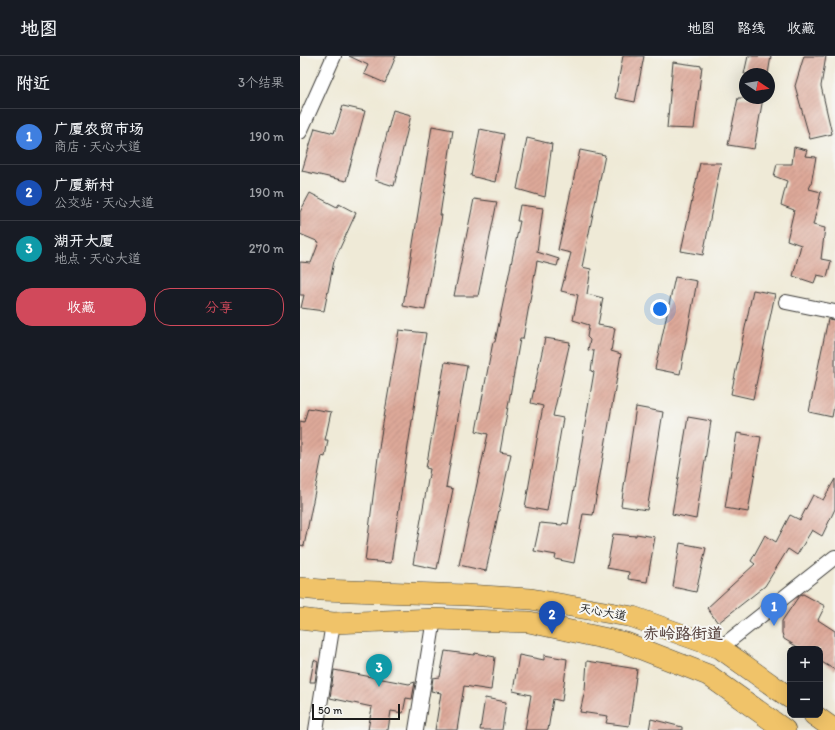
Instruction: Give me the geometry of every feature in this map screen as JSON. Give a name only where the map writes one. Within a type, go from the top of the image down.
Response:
[{"type":"main road","name":"天心大道","points":[[300,588],[531,599],[633,617],[720,648],[787,696]]},
{"type":"main road","name":"天心大道","points":[[300,619],[334,623],[434,619],[529,622],[626,643],[708,675],[785,730]]},
{"type":"main road","points":[[818,718],[835,730]]},
{"type":"street","points":[[300,132],[334,56]]},
{"type":"street","points":[[786,302],[835,312]]},
{"type":"street","points":[[720,648],[835,557]]},
{"type":"street","points":[[416,730],[434,619]]},
{"type":"street","points":[[316,730],[334,623]]},
{"type":"building","points":[[349,56],[396,56],[385,83],[364,74],[368,65]]},
{"type":"building","points":[[623,56],[644,56],[635,102],[615,98]]},
{"type":"building","points":[[748,56],[771,56],[769,68],[745,68]]},
{"type":"building","points":[[804,56],[826,56],[821,86],[832,134],[810,139],[795,86]]},
{"type":"building","points":[[673,62],[702,66],[694,129],[667,128]]},
{"type":"building","points":[[738,98],[739,104],[762,104],[754,149],[728,145]]},
{"type":"building","points":[[343,106],[365,111],[346,181],[302,171],[315,128],[334,133]]},
{"type":"building","points":[[393,110],[411,115],[394,186],[375,180]]},
{"type":"building","points":[[432,126],[453,130],[440,215],[442,215],[425,310],[403,306]]},
{"type":"building","points":[[480,129],[504,134],[495,182],[471,176]]},
{"type":"building","points":[[527,138],[552,144],[545,197],[517,189]]},
{"type":"building","points":[[794,147],[807,150],[805,156],[816,157],[809,189],[821,192],[813,225],[825,228],[821,259],[831,261],[827,277],[817,275],[814,283],[793,276],[801,245],[787,240],[794,210],[781,205],[787,181],[774,176],[777,164],[792,164]]},
{"type":"building","points":[[580,150],[605,155],[582,267],[591,269],[587,294],[603,298],[598,325],[615,328],[611,351],[621,354],[593,515],[583,514],[574,563],[555,559],[556,555],[534,551],[540,523],[562,525],[563,523],[568,524],[594,372],[591,371],[594,351],[588,350],[590,340],[587,337],[589,325],[573,320],[578,295],[561,291],[571,253],[558,250]]},
{"type":"building","points":[[700,163],[721,163],[703,255],[681,251]]},
{"type":"building","points":[[310,193],[337,207],[339,204],[356,213],[334,261],[324,311],[301,308],[304,295],[300,295],[300,262],[311,263],[319,242],[300,234],[300,212]]},
{"type":"building","points":[[474,199],[497,202],[478,296],[454,296]]},
{"type":"building","points":[[520,205],[543,208],[537,252],[559,259],[557,266],[537,261],[523,339],[520,339],[500,452],[511,454],[486,571],[459,565],[488,434],[476,431],[493,342],[495,342],[520,221],[517,221]]},
{"type":"building","points":[[675,277],[697,281],[680,374],[655,369]]},
{"type":"building","points":[[753,290],[775,294],[753,399],[731,394]]},
{"type":"building","points":[[828,319],[835,320],[835,401],[832,417],[809,412]]},
{"type":"building","points":[[399,330],[426,333],[391,563],[365,561],[380,441]]},
{"type":"building","points":[[545,338],[570,342],[553,416],[563,418],[547,511],[525,507],[543,406],[531,403]]},
{"type":"building","points":[[445,362],[467,366],[446,487],[453,489],[437,569],[413,564],[430,469],[426,468]]},
{"type":"building","points":[[636,407],[663,412],[647,510],[621,506]]},
{"type":"building","points":[[308,408],[331,412],[325,440],[328,440],[325,457],[322,456],[304,546],[300,545],[300,421],[304,422]]},
{"type":"building","points":[[688,417],[711,421],[696,519],[672,514]]},
{"type":"building","points":[[737,433],[761,437],[748,512],[725,508]]},
{"type":"building","points":[[835,479],[835,509],[822,536],[812,530],[797,555],[788,549],[765,586],[718,623],[707,608],[755,564],[751,561],[765,535],[776,542],[790,515],[800,520],[813,495],[823,500]]},
{"type":"building","points":[[613,534],[636,536],[636,534],[655,537],[647,582],[628,579],[629,572],[607,568]]},
{"type":"building","points":[[680,543],[706,548],[696,592],[673,587]]},
{"type":"building","points":[[803,594],[825,606],[818,620],[835,631],[835,670],[823,663],[823,646],[796,646],[784,639],[782,633],[782,621],[799,596]]},
{"type":"building","points":[[445,651],[474,655],[475,653],[495,657],[491,690],[464,686],[457,730],[435,730],[441,693],[431,691],[433,678],[440,677]]},
{"type":"building","points":[[519,655],[544,660],[544,655],[567,659],[562,701],[553,699],[548,730],[525,730],[531,695],[513,691]]},
{"type":"building","points":[[314,660],[318,662],[315,682],[310,682]]},
{"type":"building","points":[[587,661],[637,669],[629,726],[606,723],[608,716],[580,712],[585,690]]},
{"type":"building","points":[[334,670],[409,684],[415,682],[412,699],[406,698],[403,713],[391,711],[388,730],[368,730],[372,707],[330,698]]},
{"type":"building","points":[[485,698],[506,702],[502,730],[480,730]]},
{"type":"building","points":[[651,719],[682,727],[682,730],[649,730]]},
{"type":"place","name":"广厦农贸市场","points":[[774,626]]},
{"type":"place","name":"广厦新村","points":[[552,634]]},
{"type":"place","name":"湖开大厦","points":[[379,687]]},
{"type":"district","name":"赤岭路街道","points":[[683,633]]}]
